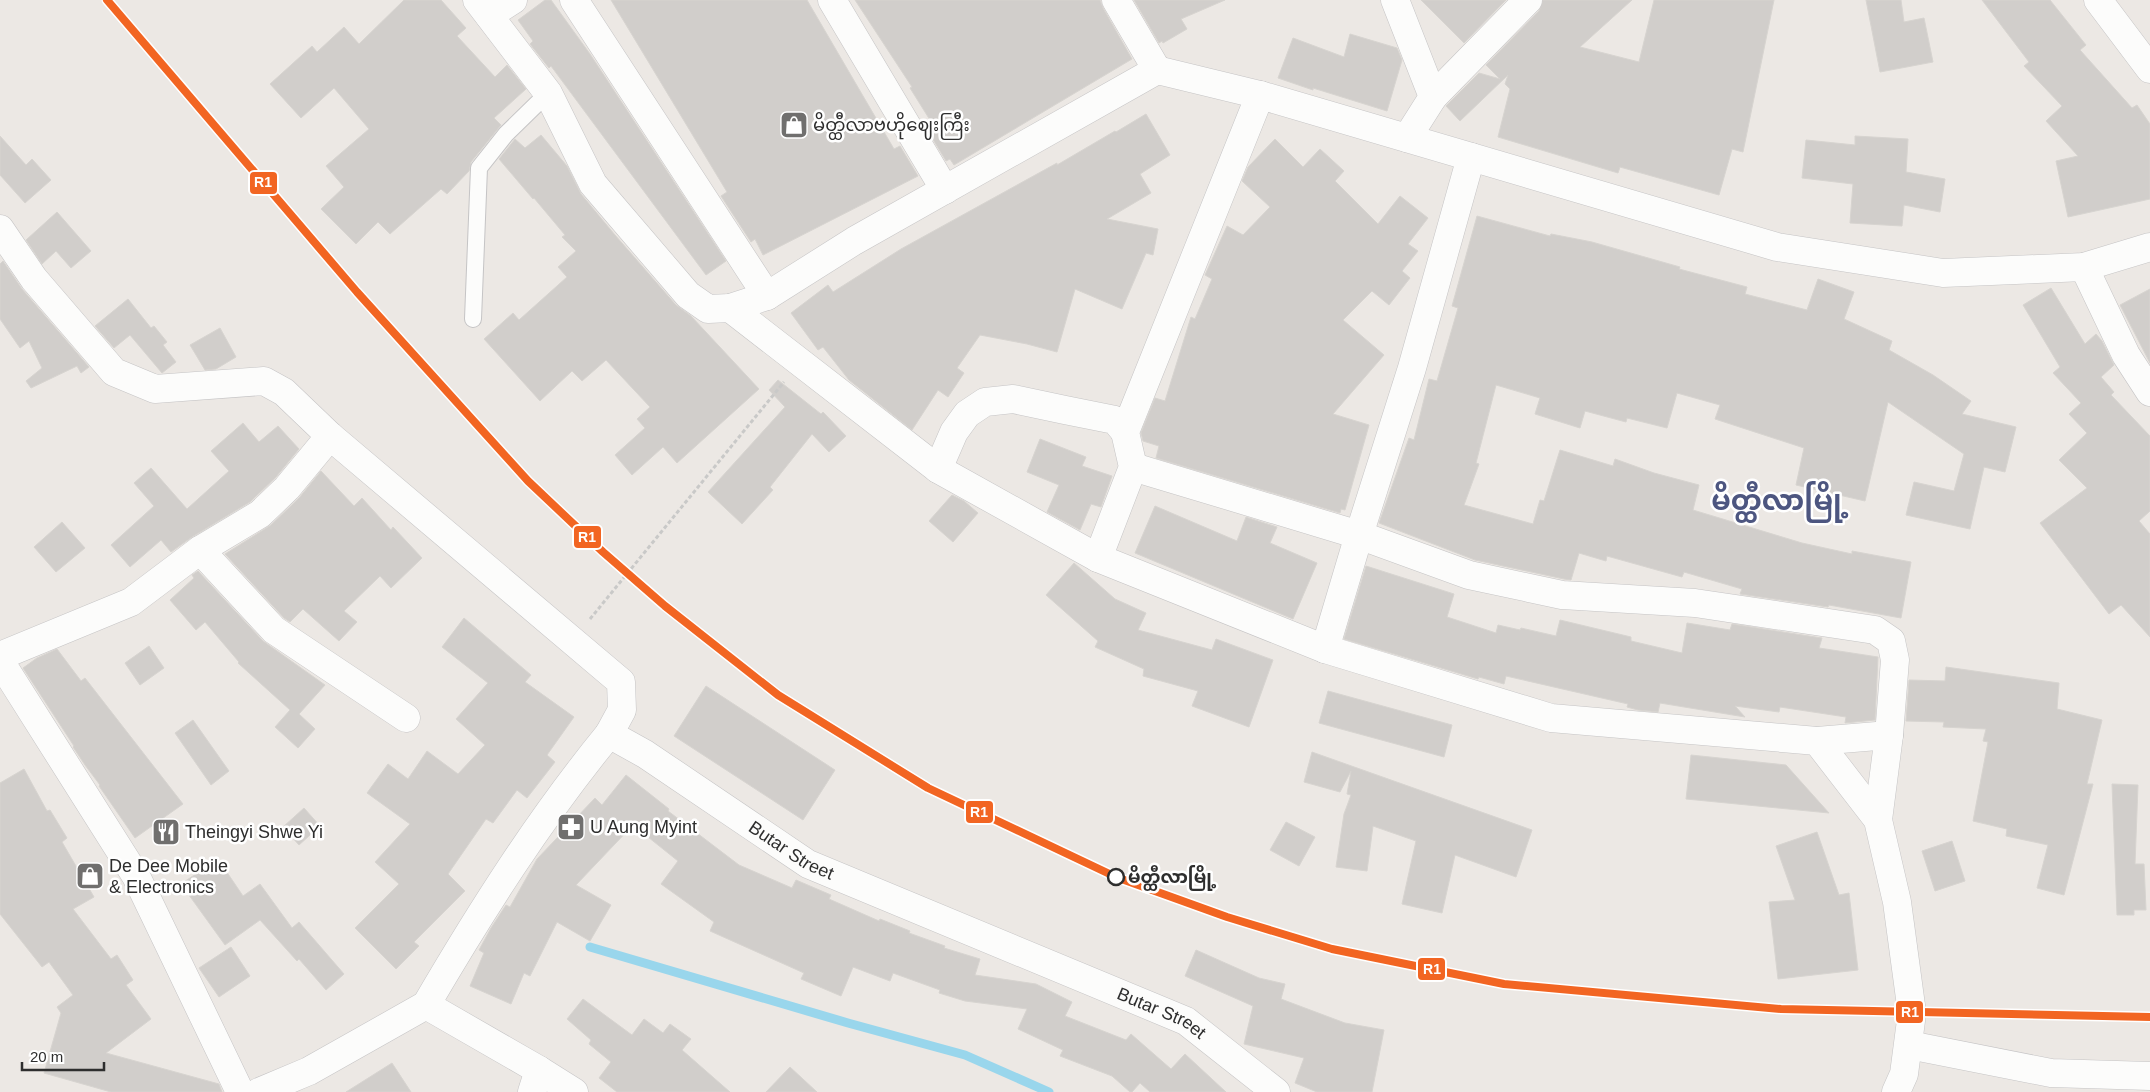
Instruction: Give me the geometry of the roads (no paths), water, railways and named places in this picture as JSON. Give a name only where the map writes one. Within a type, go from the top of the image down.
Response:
[{"type":"street","points":[[513,0],[483,8],[548,93],[593,184],[688,295],[708,309],[730,308],[767,296],[854,241],[1157,70],[1260,95],[1777,247],[1943,272],[2084,267],[2150,247]]},
{"type":"street","points":[[574,0],[767,296]]},
{"type":"street","points":[[832,0],[945,190]]},
{"type":"street","points":[[1116,0],[1157,70]]},
{"type":"street","points":[[1395,0],[1433,97]]},
{"type":"street","points":[[1407,138],[1433,97],[1528,0]]},
{"type":"street","points":[[2098,0],[2150,69]]},
{"type":"street","points":[[1125,432],[1260,95]]},
{"type":"street","points":[[1325,650],[1358,536],[1412,368],[1471,157]]},
{"type":"street","points":[[0,229],[34,279],[114,372],[155,389],[264,381],[284,392],[330,436],[621,682],[622,710],[609,734],[573,778],[470,930],[426,1005],[309,1071],[258,1092]]},
{"type":"street","points":[[2084,267],[2126,355],[2150,392]]},
{"type":"street","points":[[730,308],[938,468],[1098,558],[1325,650],[1551,718],[1817,741],[1888,735]]},
{"type":"street","points":[[938,468],[954,432],[967,414],[985,402],[1013,399],[1115,420],[1125,432],[1133,467],[1098,558]]},
{"type":"street","points":[[0,656],[131,602],[200,550],[260,514],[286,488],[330,436]]},
{"type":"street","points":[[1133,467],[1358,536],[1469,575],[1562,595],[1695,603],[1875,630],[1891,641],[1895,660],[1878,820],[1899,921],[1912,1013],[1904,1074],[1896,1092]]},
{"type":"street","points":[[200,550],[274,630],[406,718]]},
{"type":"street","points":[[0,661],[136,876],[240,1092]]},
{"type":"street","name":"Butar Street","points":[[609,734],[645,754],[808,864],[1186,1021],[1276,1092]]},
{"type":"street","points":[[1817,741],[1878,820]]},
{"type":"street","points":[[426,1005],[536,1081],[574,1092]]},
{"type":"street","points":[[1909,1045],[2051,1073],[2150,1076]]},
{"type":"lane","points":[[473,319],[479,168],[506,134],[548,93]]},
{"type":"waterway","points":[[590,947],[848,1023],[965,1055],[1049,1092]]},
{"type":"place","name":"မိတ္ထီလာဗဟိုဈေးကြီး","points":[[794,125]]},
{"type":"place","name":"U Aung Myint","points":[[571,827]]},
{"type":"place","name":"Theingyi Shwe Yi","points":[[166,832]]},
{"type":"place","name":"De Dee Mobile & Electronics","points":[[90,876]]},
{"type":"place","name":"မိတ္ထီလာမြို့","points":[[1116,877]]},
{"type":"district","name":"မိတ္ထီလာမြို့","points":[[1780,500]]}]
